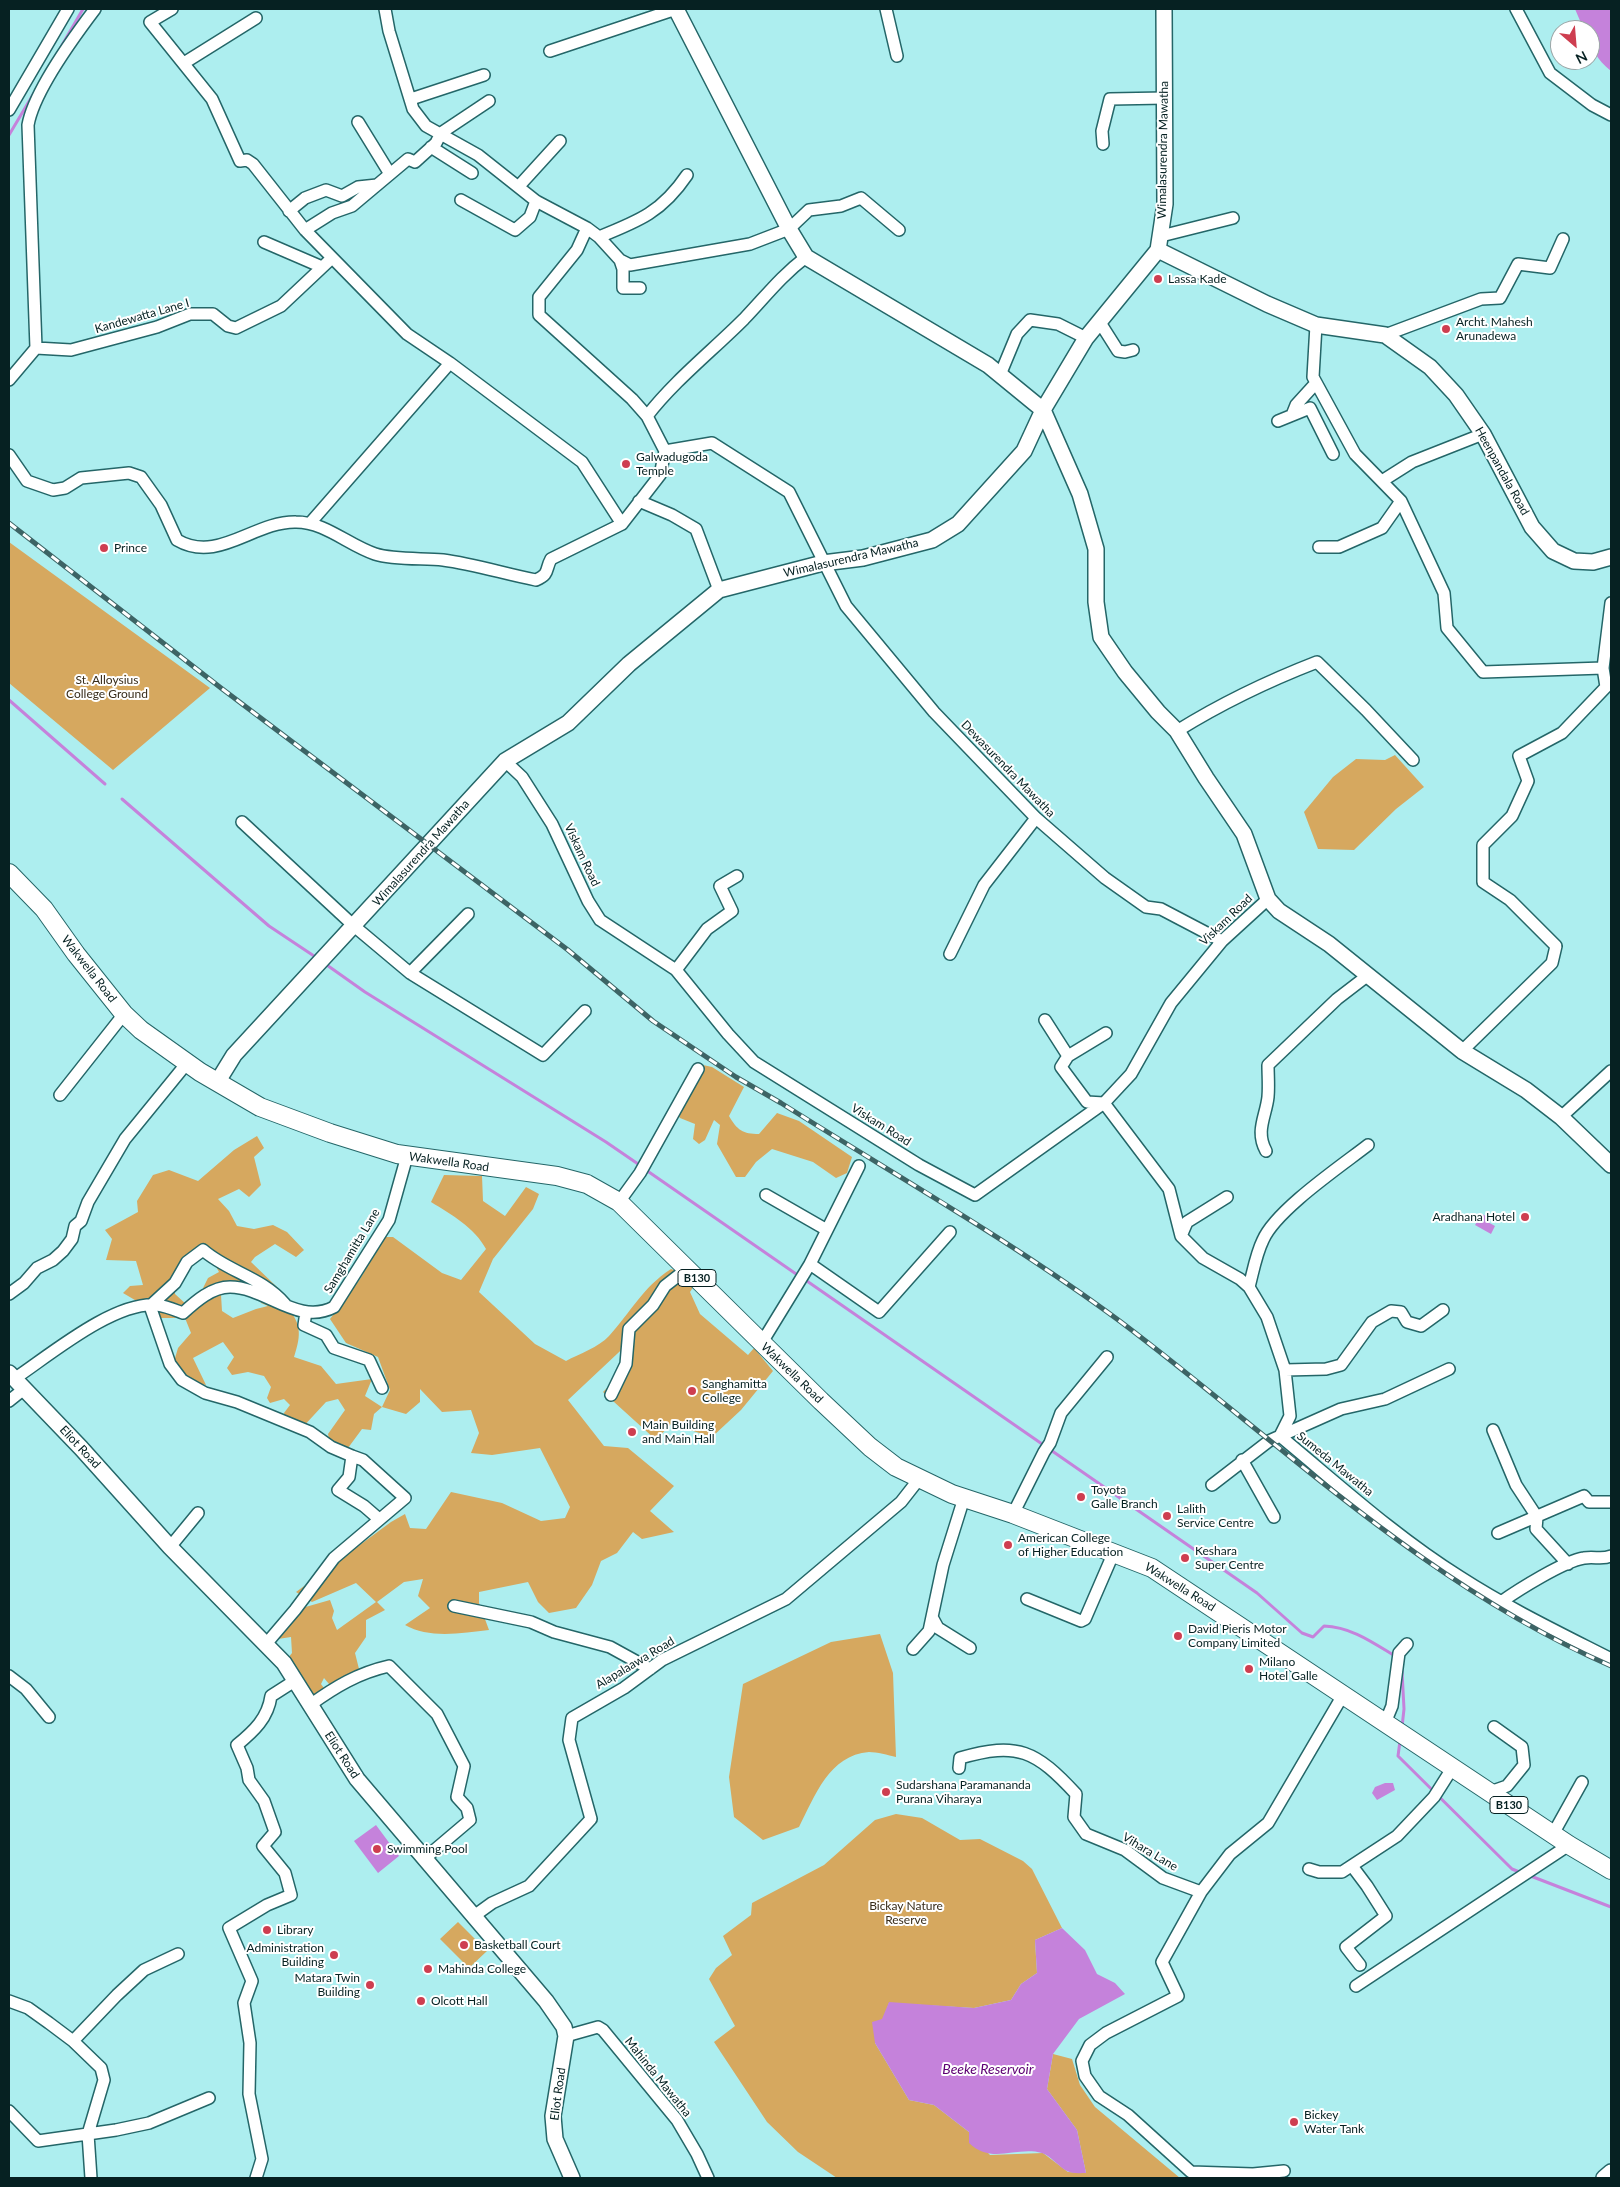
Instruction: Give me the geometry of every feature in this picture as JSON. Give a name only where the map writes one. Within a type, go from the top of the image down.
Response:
[{"type":"main road","name":"Wakwella Road","points":[[9,873],[44,910],[124,1014],[141,1030],[187,1063],[260,1107],[330,1133],[407,1156],[557,1176],[587,1184],[619,1202],[688,1268],[761,1344],[870,1447],[896,1467],[964,1498],[1013,1514],[1152,1568],[1552,1834],[1611,1870]]},
{"type":"street","points":[[30,111],[10,106],[68,9]]},
{"type":"street","points":[[9,380],[36,348],[28,126],[30,111],[70,42],[95,9]]},
{"type":"street","points":[[172,9],[150,22],[212,100],[240,161],[247,160],[253,164],[305,230],[407,334],[450,363],[582,462],[622,524]]},
{"type":"street","points":[[385,9],[389,31],[413,109],[426,126],[478,155],[536,201],[588,228],[599,236],[620,260],[630,265],[750,244],[789,229],[809,210],[841,206],[861,198],[898,230]]},
{"type":"street","points":[[550,51],[676,9],[789,229],[806,258],[1000,375],[1043,410],[1080,494],[1096,549],[1096,602],[1101,637],[1125,672],[1158,712],[1177,731],[1244,834],[1268,899],[1279,911],[1330,944],[1462,1051],[1526,1090],[1561,1117],[1611,1166]]},
{"type":"street","points":[[886,9],[897,56]]},
{"type":"street","name":"Wimalasurendra Mawatha","points":[[218,1081],[234,1055],[505,761],[568,723],[629,664],[719,590],[823,563],[863,558],[932,540],[958,524],[1024,450],[1043,410],[1086,338],[1159,243],[1165,204],[1164,9]]},
{"type":"street","points":[[1516,9],[1550,73],[1592,105],[1611,116]]},
{"type":"street","points":[[184,63],[256,18]]},
{"type":"street","points":[[411,99],[484,75]]},
{"type":"street","points":[[1103,144],[1102,131],[1110,99],[1165,98]]},
{"type":"street","points":[[305,230],[332,214],[352,206],[408,159],[414,162],[436,144],[441,133],[489,101]]},
{"type":"street","points":[[358,122],[390,174]]},
{"type":"street","points":[[519,186],[560,142]]},
{"type":"street","points":[[430,147],[472,173]]},
{"type":"street","points":[[599,236],[650,214],[673,196],[687,175]]},
{"type":"street","points":[[289,211],[305,198],[326,190],[342,196],[358,187],[377,185]]},
{"type":"street","points":[[461,200],[515,230],[530,217],[536,201]]},
{"type":"street","points":[[1159,243],[1233,218]]},
{"type":"street","points":[[9,455],[26,480],[52,490],[65,488],[81,478],[129,473],[141,477],[161,506],[177,540],[200,549],[242,537],[265,526],[292,522],[311,522],[378,555],[445,560],[536,580],[544,577],[551,559],[622,524],[660,475],[665,451],[648,416],[632,399],[539,315],[539,297],[577,250],[588,228]]},
{"type":"street","points":[[1385,336],[1481,299],[1500,298],[1518,264],[1550,268],[1563,239]]},
{"type":"street","points":[[264,242],[322,267],[332,258]]},
{"type":"street","name":"Heenpandala Road","points":[[1159,243],[1267,304],[1316,325],[1385,336],[1430,366],[1456,395],[1483,434],[1532,528],[1553,552],[1574,561],[1593,562],[1611,557]]},
{"type":"street","points":[[648,416],[664,395],[745,318],[784,274],[806,258]]},
{"type":"street","points":[[620,260],[623,269],[623,288],[640,288]]},
{"type":"street","name":"Kandewatta Lane I","points":[[36,348],[71,350],[157,327],[190,314],[213,314],[228,326],[236,328],[281,306],[322,267]]},
{"type":"street","points":[[1000,375],[1017,334],[1030,320],[1058,324],[1086,338]]},
{"type":"street","points":[[1099,321],[1118,351],[1133,350]]},
{"type":"street","points":[[1316,325],[1313,377],[1355,454],[1401,501],[1444,593],[1447,628],[1483,672],[1602,668]]},
{"type":"street","points":[[311,522],[450,363]]},
{"type":"street","points":[[1292,416],[1296,405],[1316,383]]},
{"type":"street","points":[[1278,422],[1310,408],[1333,454]]},
{"type":"street","points":[[1382,481],[1412,462],[1483,434]]},
{"type":"street","name":"Dewasurendra Mawatha","points":[[665,451],[712,443],[789,492],[846,606],[874,643],[934,712],[1036,818],[1105,878],[1146,907],[1161,909],[1222,941]]},
{"type":"street","points":[[639,501],[672,515],[696,529],[719,590]]},
{"type":"street","points":[[1319,547],[1339,547],[1382,528],[1401,501]]},
{"type":"street","points":[[1462,1051],[1552,963],[1556,946],[1510,900],[1483,882],[1483,845],[1512,816],[1528,780],[1519,756],[1562,733],[1606,687],[1602,668],[1611,603]]},
{"type":"street","points":[[1177,731],[1244,692],[1317,662],[1413,760]]},
{"type":"street","name":"Viskam Road","points":[[505,761],[522,777],[552,824],[588,901],[600,920],[676,970],[728,1034],[754,1062],[919,1165],[974,1195],[1104,1104],[1131,1074],[1171,1003],[1222,941],[1268,899]]},
{"type":"street","points":[[950,954],[984,884],[1036,818]]},
{"type":"street","points":[[242,822],[354,926],[410,973],[544,1055],[585,1011]]},
{"type":"street","points":[[676,970],[707,929],[732,911],[720,886],[737,876]]},
{"type":"street","points":[[410,973],[468,914]]},
{"type":"street","points":[[1266,1152],[1262,1144],[1262,1115],[1268,1099],[1268,1065],[1337,999],[1368,976]]},
{"type":"street","points":[[60,1095],[124,1014]]},
{"type":"street","points":[[1045,1020],[1068,1056]]},
{"type":"street","points":[[1106,1033],[1068,1056],[1061,1067],[1087,1102],[1104,1104],[1169,1189],[1181,1236]]},
{"type":"street","points":[[9,1294],[24,1283],[37,1268],[53,1260],[64,1251],[72,1239],[75,1226],[81,1221],[93,1193],[125,1139],[187,1063]]},
{"type":"street","points":[[619,1202],[642,1169],[698,1069]]},
{"type":"street","points":[[1561,1117],[1611,1071]]},
{"type":"street","points":[[1249,1287],[1263,1239],[1276,1222],[1304,1194],[1368,1146]]},
{"type":"street","name":"Samghamitta Lane","points":[[9,1401],[16,1380],[93,1325],[130,1308],[157,1305],[183,1313],[209,1293],[230,1287],[306,1312],[324,1312],[334,1307],[389,1220],[407,1156]]},
{"type":"street","points":[[761,1344],[810,1264],[859,1166]]},
{"type":"street","points":[[766,1195],[827,1230]]},
{"type":"street","points":[[1181,1236],[1187,1222],[1227,1197]]},
{"type":"street","points":[[810,1264],[879,1312],[950,1232]]},
{"type":"street","name":"Sumeda Mawatha","points":[[1181,1236],[1203,1258],[1240,1279],[1249,1287],[1267,1317],[1285,1370],[1290,1416],[1280,1436],[1380,1518],[1459,1576],[1501,1602],[1611,1659]]},
{"type":"street","points":[[266,1644],[295,1610],[334,1558],[405,1498],[363,1460],[331,1447],[310,1432],[237,1402],[205,1393],[182,1380],[170,1364],[150,1306],[175,1283],[187,1262],[202,1250],[217,1263],[253,1278],[276,1294],[285,1304]]},
{"type":"street","points":[[610,1395],[626,1364],[629,1330],[653,1305],[665,1286],[688,1268]]},
{"type":"street","points":[[1285,1370],[1326,1369],[1341,1364],[1372,1322],[1391,1312],[1401,1312],[1407,1322],[1421,1326],[1443,1310]]},
{"type":"street","points":[[306,1312],[304,1325],[326,1335],[334,1348],[369,1360],[382,1388]]},
{"type":"street","points":[[1013,1514],[1047,1448],[1061,1414],[1107,1357]]},
{"type":"street","points":[[1212,1485],[1269,1440],[1341,1409],[1385,1399],[1449,1369]]},
{"type":"street","name":"Eliot Road","points":[[16,1380],[94,1462],[170,1547],[266,1644],[296,1680],[357,1779],[546,2001],[564,2027],[566,2036],[552,2116],[555,2139],[572,2178]]},
{"type":"street","points":[[1493,1430],[1516,1486],[1537,1517],[1536,1529],[1568,1564]]},
{"type":"street","points":[[352,1456],[349,1477],[338,1490],[364,1506],[379,1519]]},
{"type":"street","points":[[1242,1460],[1274,1517]]},
{"type":"street","name":"Alapalaawa Road","points":[[474,1916],[492,1903],[529,1886],[591,1819],[569,1740],[572,1718],[624,1688],[650,1669],[708,1637],[786,1599],[901,1502],[919,1479]]},
{"type":"street","points":[[1498,1533],[1584,1496],[1589,1502],[1611,1502]]},
{"type":"street","points":[[913,1649],[929,1631],[943,1565],[964,1498]]},
{"type":"street","points":[[170,1547],[198,1513]]},
{"type":"street","points":[[1027,1599],[1081,1621],[1085,1619],[1114,1552]]},
{"type":"street","points":[[1501,1602],[1522,1587],[1568,1564],[1584,1558],[1603,1560],[1611,1556]]},
{"type":"street","points":[[454,1606],[531,1622],[554,1632],[610,1647],[650,1669]]},
{"type":"street","points":[[932,1617],[938,1628],[970,1648]]},
{"type":"street","points":[[1386,1723],[1392,1706],[1399,1658],[1407,1644]]},
{"type":"street","points":[[310,1705],[337,1685],[368,1671],[389,1666],[437,1714],[451,1746],[464,1766],[457,1797],[467,1808],[470,1820],[424,1859]]},
{"type":"street","points":[[9,1676],[26,1689],[49,1717]]},
{"type":"street","points":[[256,2178],[262,2159],[249,2094],[250,2043],[244,2003],[252,1980],[229,1928],[267,1905],[291,1895],[285,1873],[263,1846],[275,1832],[264,1801],[249,1780],[247,1768],[237,1746],[265,1717],[270,1708],[271,1696],[296,1680]]},
{"type":"street","points":[[1284,2171],[1253,2174],[1191,2172],[1128,2115],[1099,2096],[1086,2076],[1082,2061],[1090,2045],[1106,2033],[1178,1996],[1162,1962],[1201,1892],[1230,1854],[1268,1823],[1343,1695]]},
{"type":"street","points":[[1490,1792],[1508,1786],[1524,1765],[1522,1747],[1494,1727]]},
{"type":"street","name":"Vihara Lane","points":[[959,1768],[960,1758],[997,1749],[1031,1754],[1076,1794],[1074,1817],[1086,1834],[1124,1850],[1163,1878],[1201,1892]]},
{"type":"street","points":[[1309,1869],[1319,1872],[1342,1872],[1397,1836],[1434,1797],[1453,1768]]},
{"type":"street","points":[[1552,1834],[1582,1782]]},
{"type":"street","points":[[1356,1986],[1569,1845]]},
{"type":"street","points":[[1352,1866],[1368,1886],[1386,1916],[1346,1947],[1360,1965]]},
{"type":"street","points":[[73,2041],[144,1970],[178,1954]]},
{"type":"street","points":[[9,2001],[28,2008],[73,2041],[101,2068],[104,2080],[88,2134],[91,2178]]},
{"type":"street","name":"Mahinda Mawatha","points":[[566,2036],[598,2027],[603,2030],[677,2120],[698,2154],[708,2178]]},
{"type":"street","points":[[9,2111],[38,2141],[149,2123],[209,2098]]},
{"type":"street","points":[[1604,2178],[1611,2172]]},
{"type":"green space","name":"St. Alloysius College Ground","points":[[9,542],[210,688],[113,770],[9,683]]},
{"type":"green space","points":[[1395,755],[1424,787],[1396,809],[1354,850],[1318,849],[1304,812],[1333,777],[1356,759],[1385,760]]},
{"type":"green space","points":[[703,1065],[712,1067],[744,1087],[729,1116],[738,1128],[745,1132],[759,1134],[777,1113],[799,1121],[852,1157],[847,1173],[836,1178],[813,1162],[772,1149],[756,1162],[745,1177],[736,1177],[717,1144],[720,1125],[714,1120],[705,1140],[699,1144],[693,1139],[695,1124],[680,1118],[678,1115]]},
{"type":"green space","points":[[257,1136],[264,1148],[254,1157],[261,1185],[249,1197],[239,1189],[218,1199],[229,1211],[237,1226],[254,1229],[273,1225],[287,1232],[304,1250],[296,1257],[275,1244],[255,1257],[251,1262],[278,1288],[270,1306],[285,1304],[297,1323],[299,1335],[294,1357],[321,1366],[336,1384],[372,1379],[365,1396],[382,1407],[374,1414],[371,1430],[362,1429],[348,1448],[331,1447],[328,1434],[345,1410],[338,1399],[326,1402],[301,1429],[286,1424],[284,1413],[290,1405],[284,1399],[270,1403],[267,1398],[271,1387],[264,1376],[248,1372],[232,1375],[227,1368],[234,1357],[223,1342],[193,1358],[206,1385],[182,1380],[173,1365],[178,1348],[191,1333],[183,1313],[175,1318],[157,1318],[140,1303],[123,1293],[130,1286],[143,1285],[136,1261],[106,1260],[112,1239],[105,1230],[138,1212],[137,1201],[153,1175],[169,1170],[198,1181],[234,1150]],"holes":[[[206,1248],[219,1272],[208,1278],[203,1288],[209,1293],[187,1305],[175,1294],[175,1283]],[[257,1291],[261,1303],[268,1306],[233,1318],[222,1311],[221,1295],[210,1293]]]},
{"type":"green space","points":[[444,1175],[482,1176],[483,1201],[505,1216],[526,1187],[539,1194],[533,1209],[493,1259],[479,1292],[535,1344],[566,1361],[594,1347],[609,1336],[652,1284],[671,1269],[695,1278],[694,1286],[690,1292],[700,1314],[748,1355],[754,1348],[773,1371],[741,1410],[712,1437],[671,1424],[656,1440],[603,1392],[628,1367],[634,1338],[568,1400],[604,1446],[628,1448],[674,1486],[650,1511],[674,1532],[642,1539],[633,1532],[617,1553],[601,1561],[592,1585],[576,1608],[549,1613],[538,1602],[528,1582],[479,1592],[479,1603],[489,1630],[435,1634],[405,1625],[430,1608],[418,1596],[423,1579],[404,1582],[377,1602],[385,1610],[366,1620],[366,1637],[355,1653],[359,1669],[340,1683],[329,1684],[324,1678],[321,1684],[326,1691],[311,1700],[299,1701],[296,1686],[284,1663],[292,1653],[291,1637],[278,1639],[295,1610],[330,1600],[334,1611],[332,1618],[337,1630],[376,1602],[356,1583],[312,1602],[296,1592],[391,1522],[405,1514],[410,1528],[426,1529],[451,1492],[502,1503],[541,1521],[565,1518],[570,1507],[540,1448],[492,1455],[471,1453],[479,1433],[471,1410],[442,1412],[420,1389],[420,1402],[406,1414],[382,1407],[390,1390],[378,1357],[346,1343],[330,1319],[360,1279],[384,1237],[393,1237],[442,1273],[461,1280],[486,1249],[469,1228],[431,1202]]},
{"type":"green space","points":[[880,1634],[893,1673],[896,1757],[869,1752],[855,1755],[843,1761],[825,1779],[799,1827],[763,1840],[734,1817],[729,1777],[743,1684],[831,1642]]},
{"type":"green space","name":"Bickay Nature Reserve","points":[[896,1814],[922,1818],[960,1840],[980,1839],[1023,1861],[1032,1869],[1062,1928],[1035,1940],[1037,1973],[1021,1984],[1011,2000],[974,2008],[889,2003],[875,2043],[909,2100],[934,2105],[969,2132],[990,2155],[1043,2153],[1068,2172],[1086,2173],[1077,2130],[1047,2089],[1053,2054],[1072,2059],[1080,2085],[1095,2107],[1180,2178],[837,2178],[798,2152],[767,2122],[714,2042],[735,2026],[709,1979],[716,1968],[732,1955],[723,1936],[751,1915],[752,1903],[824,1865],[875,1820]]},
{"type":"green space","name":"Basketball Court","points":[[458,1922],[487,1951],[469,1968],[440,1939]]},
{"type":"water","points":[[1575,9],[1611,9],[1611,71],[1600,59],[1600,20],[1580,20]]},
{"type":"water","points":[[1482,1214],[1488,1217],[1486,1221],[1495,1226],[1491,1234],[1475,1225]]},
{"type":"water","points":[[1385,1783],[1393,1783],[1395,1790],[1377,1800],[1372,1793],[1375,1787]]},
{"type":"water","name":"Swimming Pool","points":[[376,1825],[399,1856],[378,1873],[354,1841]]},
{"type":"water","name":"Beeke Reservoir","points":[[1062,1928],[1085,1950],[1097,1974],[1115,1983],[1125,1994],[1079,2019],[1053,2054],[1047,2089],[1077,2130],[1086,2173],[1069,2172],[1042,2153],[1032,2151],[1004,2154],[986,2153],[969,2143],[969,2132],[934,2105],[909,2100],[875,2043],[872,2022],[882,2019],[889,2002],[974,2008],[1011,2000],[1021,1984],[1037,1973],[1035,1940]]},
{"type":"waterway","points":[[61,47],[83,9]]},
{"type":"waterway","points":[[9,135],[34,93]]},
{"type":"waterway","points":[[9,700],[105,784]]},
{"type":"waterway","points":[[122,799],[269,926],[317,958]]},
{"type":"waterway","points":[[324,963],[365,992],[606,1142],[641,1166]]},
{"type":"waterway","points":[[646,1170],[799,1276]]},
{"type":"waterway","points":[[804,1279],[1257,1593],[1302,1633],[1313,1637],[1324,1626],[1343,1629],[1361,1636],[1395,1656]]},
{"type":"waterway","points":[[1402,1671],[1404,1709],[1402,1727]]},
{"type":"waterway","points":[[1400,1741],[1398,1756],[1512,1869],[1522,1873]]},
{"type":"waterway","points":[[1528,1875],[1611,1907]]},
{"type":"railway","points":[[9,523],[221,688],[568,950],[653,1021],[736,1077],[953,1210],[1080,1293],[1180,1368],[1356,1509],[1478,1595],[1543,1633],[1611,1666]]},
{"type":"place","name":"Lassa Kade","points":[[1158,279]]},
{"type":"place","name":"Archt. Mahesh Arunadewa","points":[[1446,329]]},
{"type":"place","name":"Galwadugoda Temple","points":[[626,464]]},
{"type":"place","name":"Prince","points":[[104,548]]},
{"type":"place","name":"Aradhana Hotel","points":[[1525,1217]]},
{"type":"place","name":"Sanghamitta College","points":[[692,1391]]},
{"type":"place","name":"Main Building and Main Hall","points":[[632,1432]]},
{"type":"place","name":"Toyota Galle Branch","points":[[1081,1497]]},
{"type":"place","name":"Lalith Service Centre","points":[[1167,1516]]},
{"type":"place","name":"American College of Higher Education","points":[[1008,1545]]},
{"type":"place","name":"Keshara Super Centre","points":[[1185,1558]]},
{"type":"place","name":"David Pieris Motor Company Limited","points":[[1178,1636]]},
{"type":"place","name":"Milano Hotel Galle","points":[[1249,1669]]},
{"type":"place","name":"Sudarshana Paramananda Purana Viharaya","points":[[886,1792]]},
{"type":"place","name":"Swimming Pool","points":[[377,1849]]},
{"type":"place","name":"Library","points":[[267,1930]]},
{"type":"place","name":"Basketball Court","points":[[464,1945]]},
{"type":"place","name":"Administration Building","points":[[334,1955]]},
{"type":"place","name":"Mahinda College","points":[[428,1969]]},
{"type":"place","name":"Matara Twin Building","points":[[370,1985]]},
{"type":"place","name":"Olcott Hall","points":[[421,2001]]},
{"type":"place","name":"Bickey Water Tank","points":[[1294,2122]]}]
